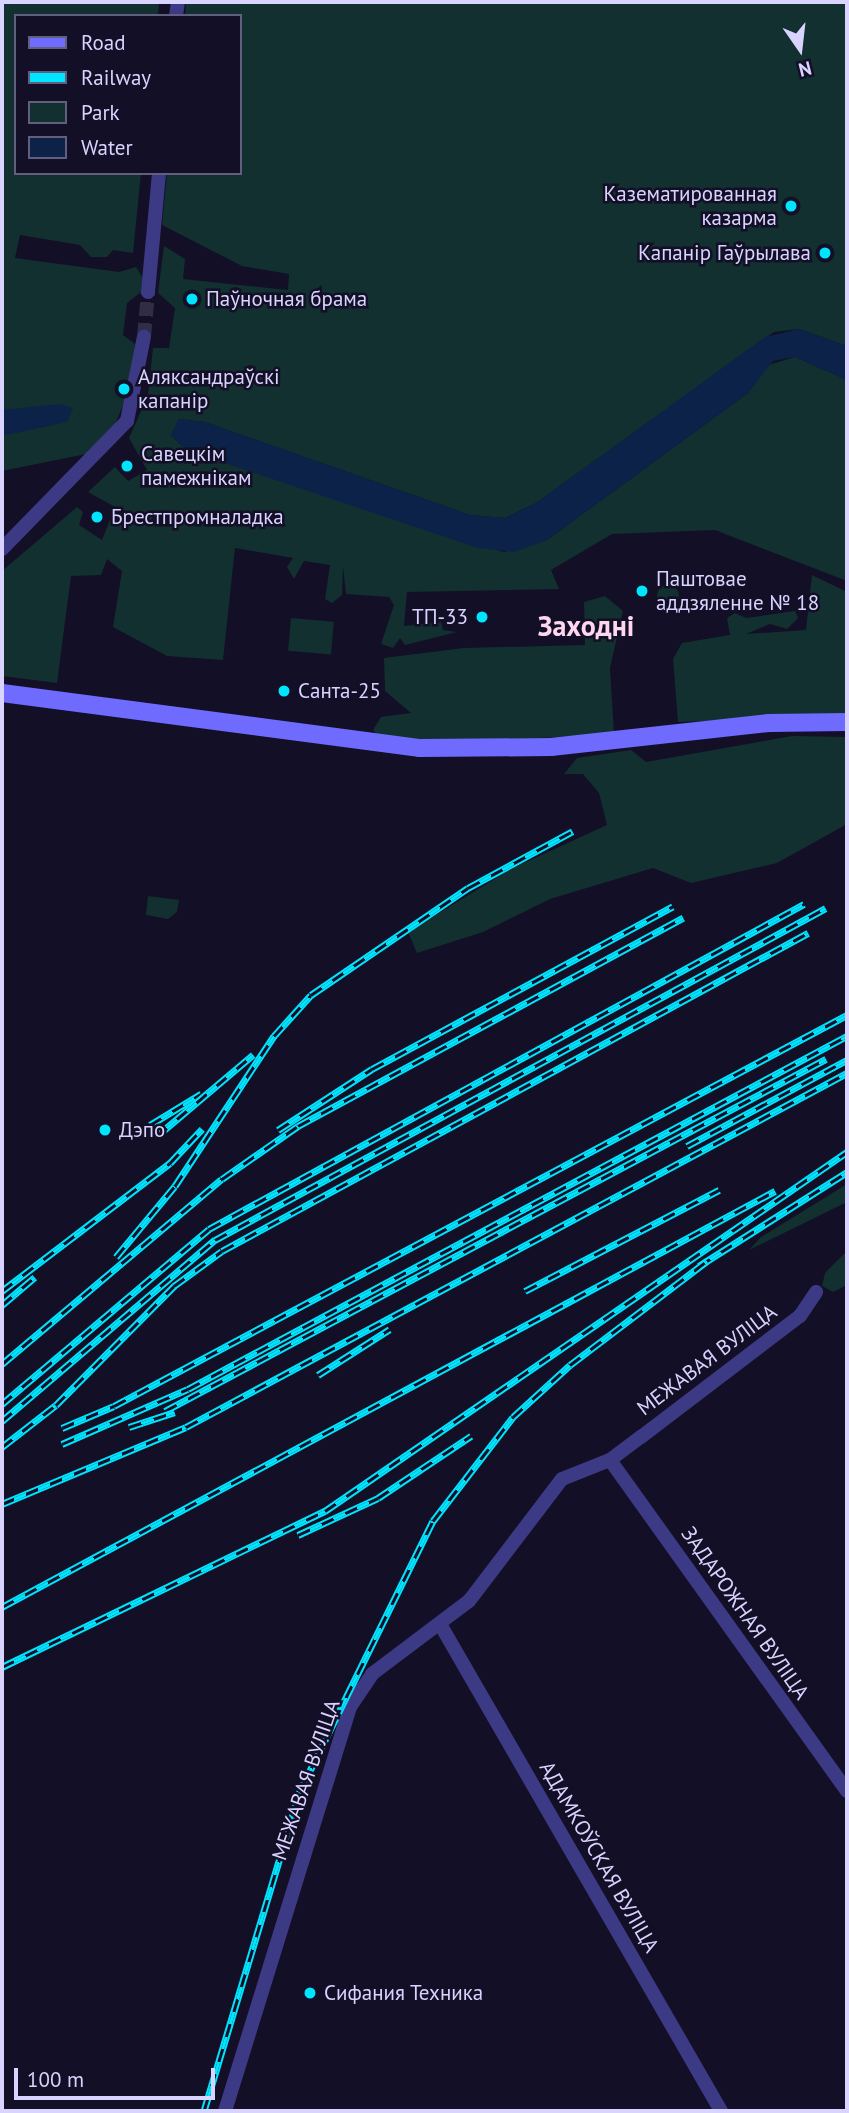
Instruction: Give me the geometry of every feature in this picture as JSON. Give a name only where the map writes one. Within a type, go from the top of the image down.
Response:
[{"type":"main road","points":[[2,693],[431,748],[551,747],[769,723],[847,722]]},
{"type":"street","points":[[148,292],[159,175]]},
{"type":"street","points":[[2,549],[103,448],[133,408],[144,337]]},
{"type":"street","name":"МЕЖАВАЯ ВУЛІЦА","points":[[225,2111],[350,1707],[372,1674],[469,1601],[562,1479],[610,1460],[800,1316],[816,1292]]},
{"type":"street","name":"ЗАДАРОЖНАЯ ВУЛІЦА","points":[[610,1460],[847,1791]]},
{"type":"street","name":"АДАМКОЎСКАЯ ВУЛІЦА","points":[[440,1623],[721,2111]]},
{"type":"green space","points":[[2,2],[159,2],[158,14],[14,14],[14,175],[141,175],[133,253],[113,250],[107,257],[91,257],[80,245],[20,235],[15,258],[119,272],[136,267],[143,278],[141,292],[127,303],[123,335],[135,344],[131,387],[110,436],[96,452],[2,471]]},
{"type":"green space","points":[[186,2],[847,2],[847,346],[799,329],[774,332],[536,503],[505,518],[470,515],[205,422],[179,419],[171,435],[186,450],[504,552],[547,540],[748,393],[768,365],[795,357],[847,380],[847,581],[715,530],[612,534],[551,570],[559,589],[407,592],[404,626],[441,622],[443,630],[457,632],[405,645],[400,638],[393,648],[381,644],[394,605],[389,597],[346,594],[343,567],[342,595],[332,603],[325,599],[330,565],[304,561],[294,579],[287,567],[293,558],[235,548],[223,660],[167,656],[113,627],[122,571],[107,559],[101,575],[71,576],[57,683],[2,676],[2,571],[77,507],[83,512],[79,525],[102,540],[115,507],[88,492],[115,467],[128,481],[147,470],[129,438],[148,395],[153,348],[169,348],[175,308],[158,293],[164,246],[185,259],[183,279],[288,290],[289,274],[242,266],[162,225],[167,175],[242,175],[242,14],[185,14]]},
{"type":"green space","points":[[812,575],[847,592],[847,716],[678,722],[673,659],[682,643],[730,635],[727,618],[735,613],[746,618],[795,611],[798,618],[787,629],[770,624],[746,634],[806,630]]},
{"type":"green space","points":[[668,585],[676,588],[679,596],[676,604],[668,607],[660,604],[657,596],[660,588]]},
{"type":"green space","points":[[605,596],[623,611],[610,668],[614,734],[444,743],[378,736],[373,730],[381,717],[411,713],[385,691],[384,658],[464,648],[585,645],[584,602]]},
{"type":"green space","points":[[291,618],[334,622],[331,655],[288,651]]},
{"type":"green space","points":[[792,736],[847,737],[847,824],[777,863],[691,883],[653,868],[550,899],[483,932],[417,953],[408,932],[513,868],[607,825],[599,793],[583,774],[564,774],[577,758],[631,750],[646,762]]},
{"type":"green space","points":[[148,896],[179,900],[177,912],[168,919],[146,915]]},
{"type":"green space","points":[[847,1184],[847,1202],[749,1250],[761,1237]]},
{"type":"green space","points":[[847,1251],[847,1285],[833,1292],[822,1286],[825,1273]]},
{"type":"water","points":[[799,329],[847,346],[847,380],[795,357],[773,361],[748,393],[547,540],[515,552],[478,548],[186,450],[171,435],[179,419],[205,422],[470,515],[505,518],[536,503],[765,337]]},
{"type":"water","points":[[60,404],[73,408],[67,422],[2,436],[2,410]]},
{"type":"tunnel","points":[[144,337],[148,292]]},
{"type":"railway","points":[[116,1257],[175,1186],[274,1036],[311,995],[468,888],[573,831]]},
{"type":"railway","points":[[2,1404],[209,1229],[804,904]]},
{"type":"railway","points":[[278,1130],[372,1069],[673,906]]},
{"type":"railway","points":[[2,1421],[215,1240],[826,908]]},
{"type":"railway","points":[[2,1364],[222,1179],[298,1126],[683,918]]},
{"type":"railway","points":[[2,1447],[56,1405],[174,1286],[222,1251],[808,933]]},
{"type":"railway","points":[[62,1428],[114,1406],[847,1015]]},
{"type":"railway","points":[[62,1444],[188,1389],[847,1036]]},
{"type":"railway","points":[[157,1136],[253,1055]]},
{"type":"railway","points":[[165,1411],[826,1059]]},
{"type":"railway","points":[[687,1146],[847,1060]]},
{"type":"railway","points":[[2,1504],[186,1427],[847,1073]]},
{"type":"railway","points":[[150,1125],[201,1094]]},
{"type":"railway","points":[[2,1291],[170,1163],[202,1129]]},
{"type":"railway","points":[[2,1667],[325,1511],[847,1152]]},
{"type":"railway","points":[[699,1266],[847,1172]]},
{"type":"railway","points":[[525,1291],[719,1190]]},
{"type":"railway","points":[[2,1607],[775,1191]]},
{"type":"railway","points":[[204,2111],[300,1791],[433,1521],[513,1417],[570,1365],[707,1261]]},
{"type":"railway","points":[[2,1305],[35,1277]]},
{"type":"railway","points":[[318,1375],[390,1329]]},
{"type":"railway","points":[[129,1427],[175,1412]]},
{"type":"railway","points":[[298,1535],[378,1498],[471,1436]]},
{"type":"place","name":"Казематированная казарма","points":[[791,206]]},
{"type":"place","name":"Капанір Гаўрылава","points":[[825,253]]},
{"type":"place","name":"Паўночная брама","points":[[192,299]]},
{"type":"place","name":"Аляксандраўскі капанір","points":[[124,389]]},
{"type":"place","name":"Савецкім памежнікам","points":[[127,466]]},
{"type":"place","name":"Брестпромналадка","points":[[97,517]]},
{"type":"place","name":"Паштовае аддзяленне № 18","points":[[642,591]]},
{"type":"place","name":"ТП-33","points":[[482,617]]},
{"type":"place","name":"Санта-25","points":[[284,691]]},
{"type":"place","name":"Дэпо","points":[[105,1130]]},
{"type":"place","name":"Сифания Техника","points":[[310,1993]]},
{"type":"district","name":"Заходні","points":[[586,626]]}]
